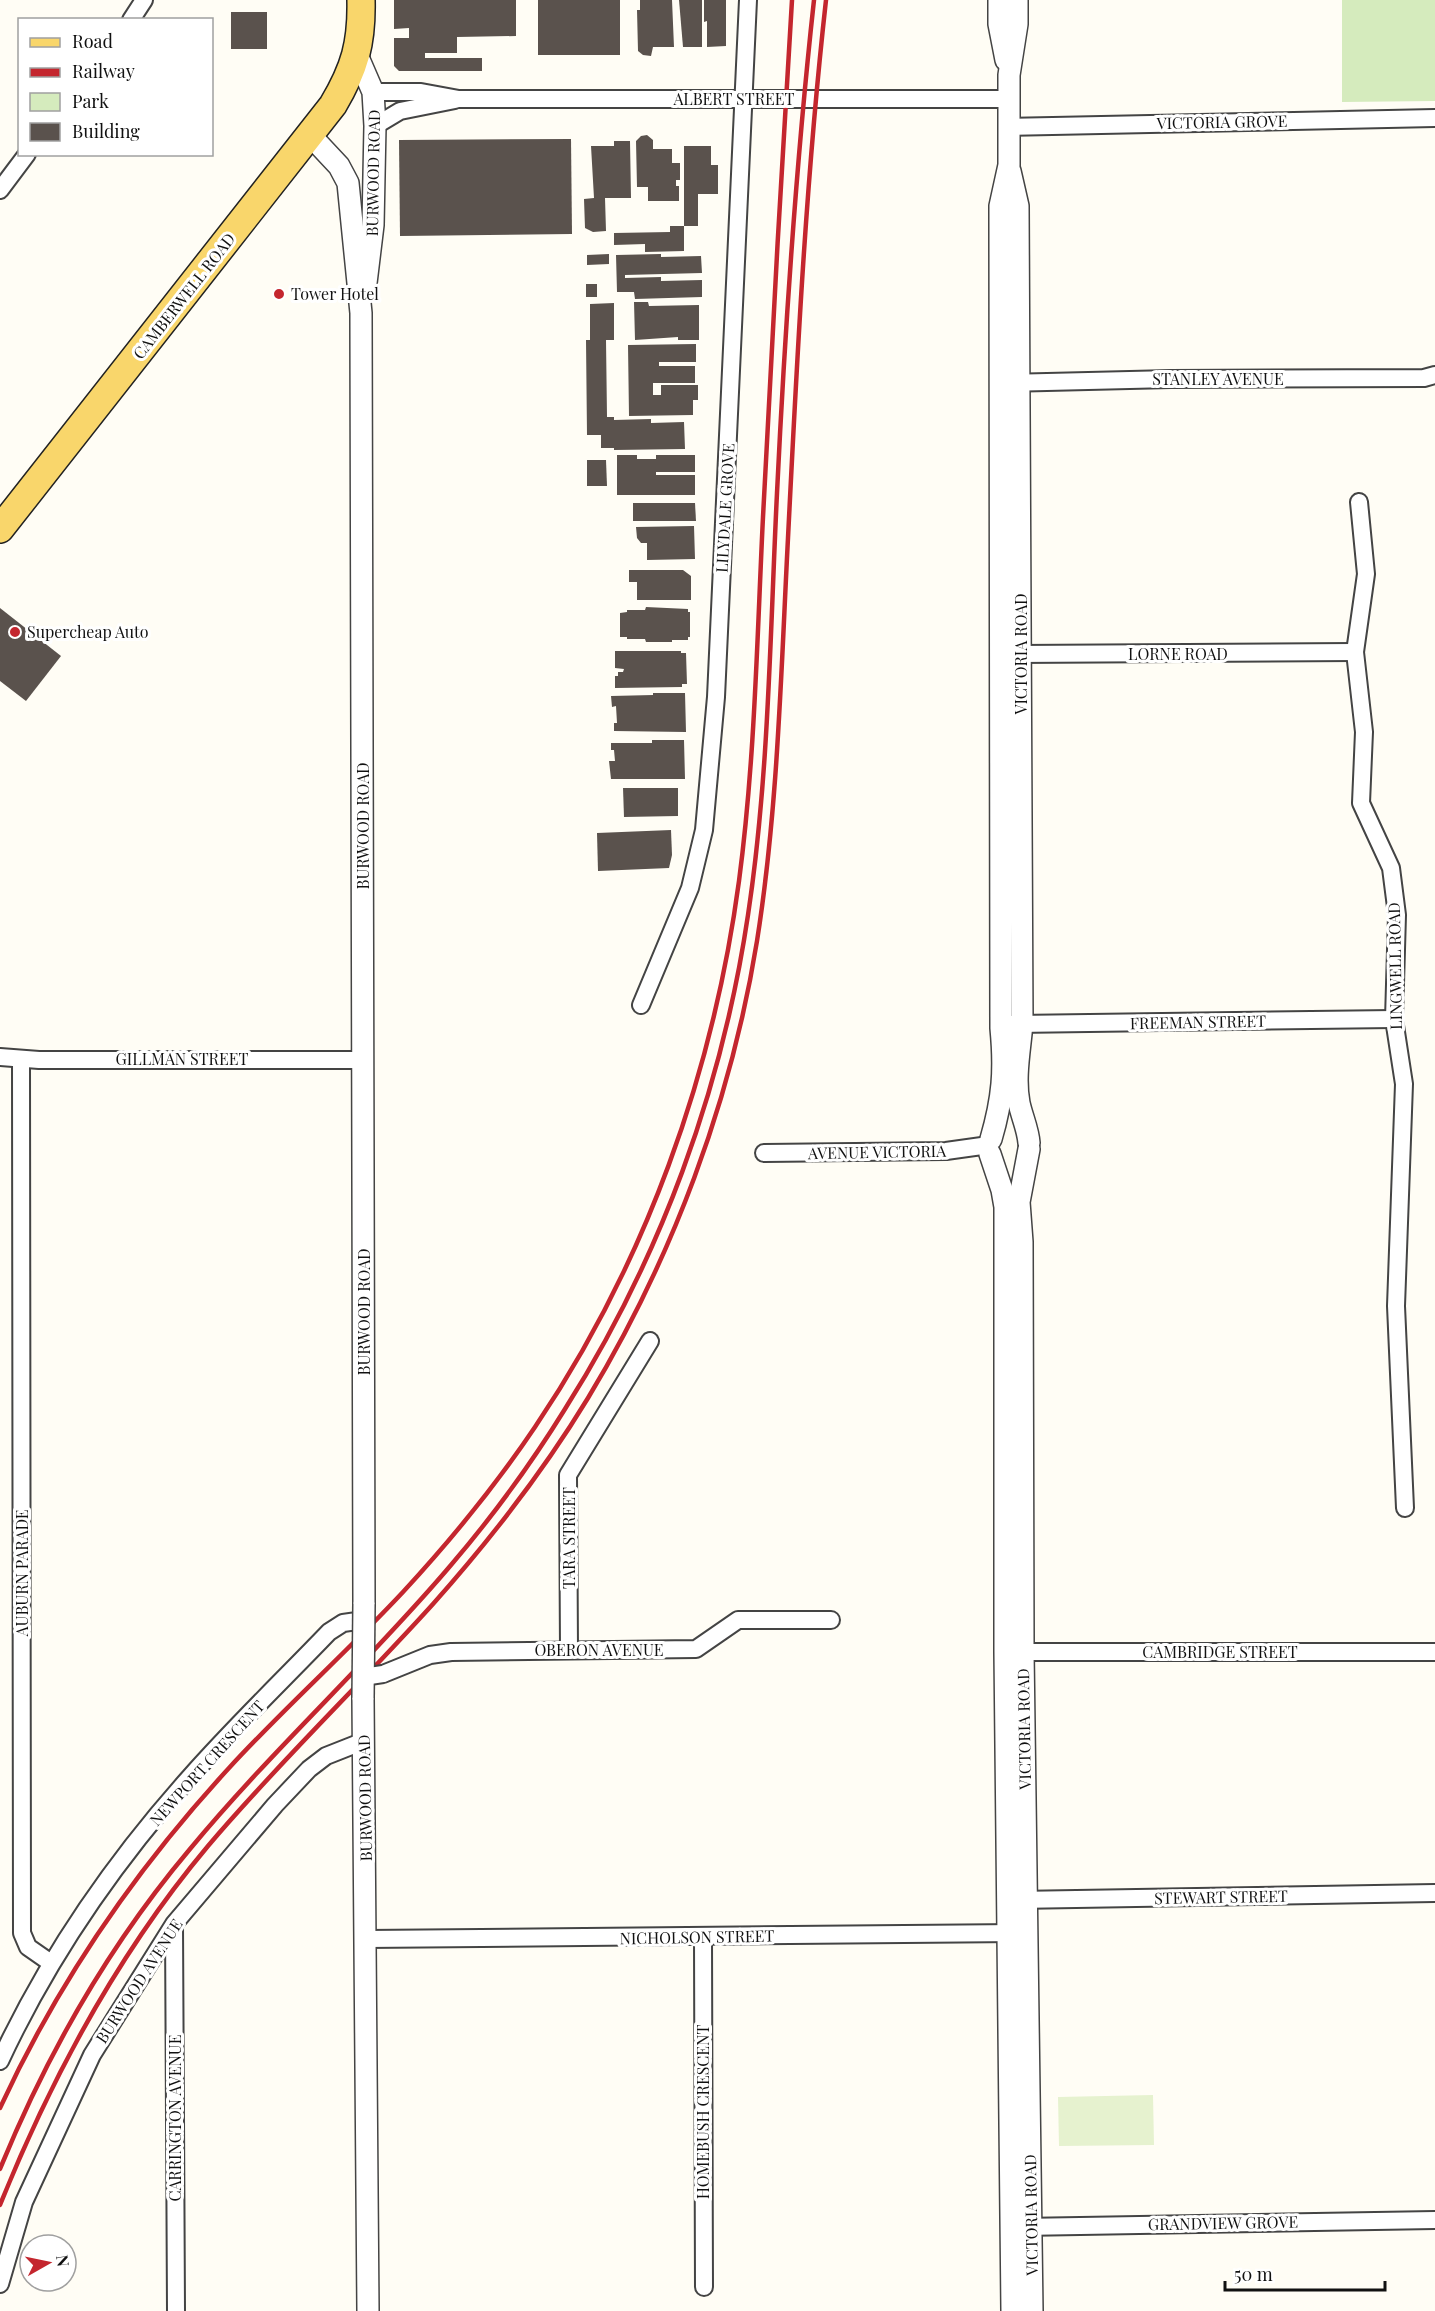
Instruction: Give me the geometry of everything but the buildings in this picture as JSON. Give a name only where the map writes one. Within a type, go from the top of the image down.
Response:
[{"type":"main road","points":[[357,55],[361,31],[361,0]]},
{"type":"main road","name":"CAMBERWELL ROAD","points":[[0,529],[310,135],[343,88],[357,55]]},
{"type":"street","points":[[132,18],[144,0]]},
{"type":"street","name":"LILYDALE GROVE","points":[[641,1005],[690,888],[704,830],[716,697],[748,0]]},
{"type":"street","name":"VICTORIA ROAD","points":[[999,0],[999,24],[1009,75]]},
{"type":"street","name":"VICTORIA ROAD","points":[[1014,1340],[1022,1242],[1019,1202],[1029,1146],[1028,1131],[1019,1103],[1011,1024],[1010,382],[1000,206],[1009,165],[1009,75],[1017,24],[1017,0]]},
{"type":"street","name":"BURWOOD ROAD","points":[[357,55],[373,92],[375,126],[373,225],[361,314]]},
{"type":"street","name":"ALBERT STREET","points":[[373,92],[421,92],[459,99],[1009,99]]},
{"type":"street","name":"ALBERT STREET","points":[[375,126],[400,111],[459,99]]},
{"type":"street","name":"VICTORIA GROVE","points":[[1008,127],[1435,118]]},
{"type":"street","name":"BURWOOD ROAD","points":[[310,135],[339,166],[348,183],[361,314],[364,1060],[360,1615],[370,1683],[364,1741],[368,2311]]},
{"type":"street","points":[[0,190],[26,156]]},
{"type":"street","name":"STANLEY AVENUE","points":[[1010,382],[1424,378],[1435,375]]},
{"type":"street","name":"LINGWELL ROAD","points":[[1359,502],[1366,574],[1355,652],[1364,732],[1361,803],[1391,868],[1396,915],[1394,1019],[1404,1084],[1396,1306],[1405,1508]]},
{"type":"street","name":"LORNE ROAD","points":[[1011,654],[1355,652]]},
{"type":"street","name":"FREEMAN STREET","points":[[1011,1024],[1394,1019]]},
{"type":"street","name":"VICTORIA ROAD","points":[[1011,1024],[1001,1103],[990,1146],[1005,1207],[1014,1340],[1014,1652],[1021,2227],[1012,2311]]},
{"type":"street","name":"GILLMAN STREET","points":[[0,1057],[21,1059],[364,1060]]},
{"type":"street","name":"AUBURN PARADE","points":[[21,1059],[22,1933],[27,1947],[51,1963]]},
{"type":"street","points":[[1003,1128],[1014,1128],[1024,1133],[1029,1146],[1021,1164],[1011,1168],[996,1163],[990,1146],[1003,1128]]},
{"type":"street","name":"AVENUE VICTORIA","points":[[764,1153],[946,1151],[990,1146]]},
{"type":"street","name":"TARA STREET","points":[[569,1650],[568,1474],[650,1341]]},
{"type":"street","name":"NEWPORT CRESCENT","points":[[51,1963],[108,1880],[189,1777],[329,1632],[360,1615]]},
{"type":"street","name":"OBERON AVENUE","points":[[370,1683],[443,1652],[696,1649],[738,1620],[831,1620]]},
{"type":"street","name":"CAMBRIDGE STREET","points":[[1014,1652],[1435,1652]]},
{"type":"street","name":"BURWOOD AVENUE","points":[[0,2284],[24,2202],[92,2055],[174,1924],[269,1812],[309,1769],[326,1756],[364,1741]]},
{"type":"street","name":"STEWART STREET","points":[[1017,1900],[1435,1893]]},
{"type":"street","name":"CARRINGTON AVENUE","points":[[174,1924],[176,2311]]},
{"type":"street","name":"NICHOLSON STREET","points":[[366,1939],[1018,1933]]},
{"type":"street","name":"HOMEBUSH CRESCENT","points":[[703,1937],[704,2287]]},
{"type":"street","points":[[0,2061],[51,1963]]},
{"type":"street","name":"GRANDVIEW GROVE","points":[[1021,2227],[1435,2220]]},
{"type":"street","name":"VICTORIA ROAD","points":[[1021,2227],[1032,2311]]},
{"type":"green space","points":[[1342,0],[1435,0],[1435,101],[1342,102]]},
{"type":"green space","points":[[1153,2095],[1154,2145],[1059,2146],[1058,2097]]},
{"type":"railway","points":[[0,2108],[47,2016],[73,1972],[101,1929],[162,1846],[250,1745],[421,1572],[456,1532],[520,1449],[574,1365],[610,1300],[641,1234],[668,1166],[692,1096],[712,1025],[739,881],[749,790],[792,0]]},
{"type":"railway","points":[[0,2169],[18,2126],[59,2043],[82,2002],[133,1923],[221,1812],[387,1637],[451,1565],[497,1509],[539,1450],[599,1352],[630,1293],[658,1233],[682,1171],[704,1109],[722,1045],[737,980],[755,863],[765,758],[787,308],[814,0]]},
{"type":"railway","points":[[0,2205],[42,2110],[90,2017],[116,1973],[175,1887],[263,1784],[454,1580],[515,1505],[553,1452],[588,1398],[646,1291],[672,1235],[694,1178],[714,1120],[746,1001],[757,941],[770,841],[778,740],[803,269],[826,0]]},
{"type":"place","name":"Tower Hotel","points":[[279,294]]},
{"type":"place","name":"Supercheap Auto","points":[[15,632]]}]
